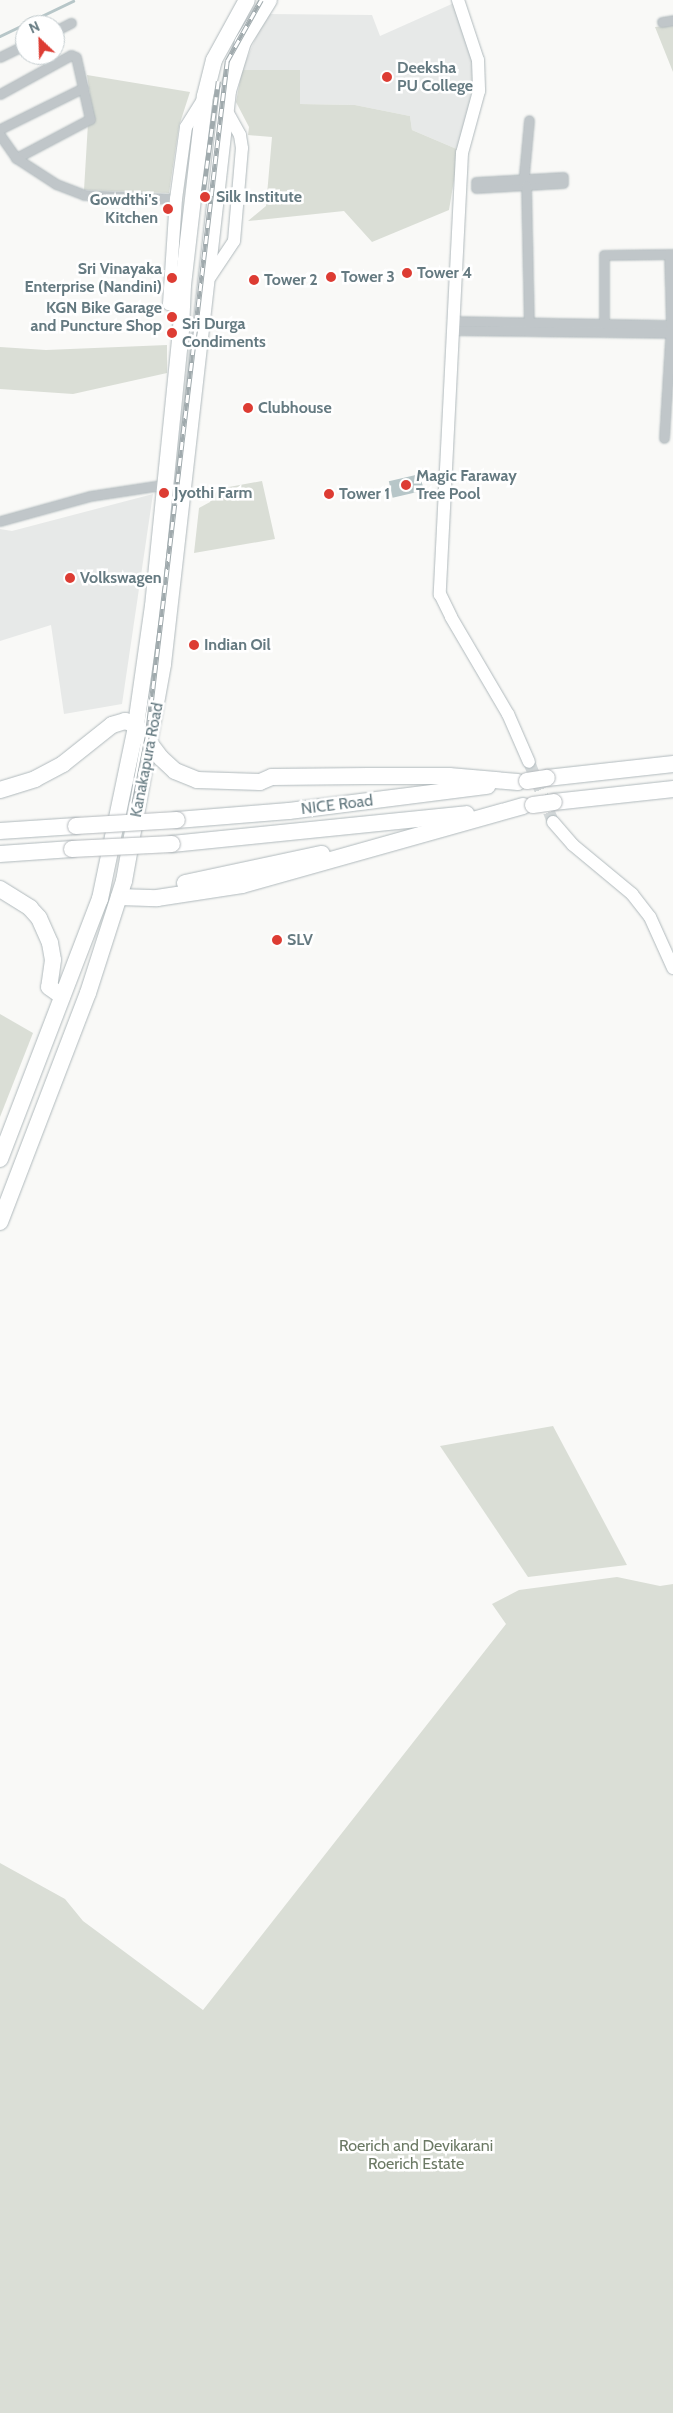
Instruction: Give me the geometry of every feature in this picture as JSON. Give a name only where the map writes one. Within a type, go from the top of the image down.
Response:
[{"type":"highway","name":"Kanakapura Road","points":[[0,1159],[100,899],[139,707],[165,484],[181,307],[205,96],[214,60],[247,0]]},
{"type":"highway","name":"Kanakapura Road","points":[[0,1222],[88,992],[119,897],[151,744],[185,483],[227,112],[237,55],[269,0]]},
{"type":"highway","points":[[0,790],[25,784],[55,768],[112,725],[125,721],[136,725],[161,758],[182,775],[197,780],[260,782],[272,777],[386,778],[449,776],[522,781]]},
{"type":"highway","name":"NICE Road","points":[[0,831],[289,811],[673,764]]},
{"type":"highway","name":"NICE Road","points":[[0,854],[172,844],[343,828],[673,788]]},
{"type":"highway","points":[[119,897],[147,896],[157,898],[242,885],[324,864],[339,856],[528,805]]},
{"type":"highway","points":[[0,890],[30,908],[39,918],[50,943],[53,960],[50,987],[62,996]]},
{"type":"highway","points":[[24,1095],[45,1101]]},
{"type":"street","points":[[458,0],[478,60],[479,91],[462,153],[455,325],[440,594],[451,618],[508,714],[529,762]]},
{"type":"street","points":[[662,22],[673,20]]},
{"type":"street","points":[[65,26],[71,23]]},
{"type":"street","points":[[0,57],[15,50]]},
{"type":"street","points":[[0,94],[71,55],[76,57],[90,119],[16,158]]},
{"type":"street","points":[[0,129],[83,88]]},
{"type":"street","name":"Kanakapura Road","points":[[181,307],[169,304],[176,200],[186,127],[205,96]]},
{"type":"street","points":[[529,120],[524,183],[529,327]]},
{"type":"street","points":[[0,136],[3,149],[56,184],[84,195],[176,200]]},
{"type":"street","points":[[604,328],[604,254],[671,254],[672,329],[664,438]]},
{"type":"street","points":[[455,325],[672,329]]},
{"type":"street","points":[[0,521],[90,496],[165,484],[185,483]]},
{"type":"street","points":[[553,822],[573,845],[632,894],[650,917],[673,968]]},
{"type":"shaded area","name":"Deeksha PU College","points":[[454,3],[472,53],[475,85],[459,150],[412,130],[410,116],[355,105],[300,104],[242,70],[260,28],[269,14],[372,15],[380,36]]},
{"type":"shaded area","name":"Magic Faraway Tree Pool","points":[[420,474],[424,491],[393,498],[389,481]]},
{"type":"shaded area","name":"Volkswagen","points":[[153,494],[122,704],[64,714],[51,625],[0,641],[0,529],[12,531]]},
{"type":"green space","points":[[673,25],[673,72],[655,27]]},
{"type":"green space","points":[[242,70],[300,70],[300,104],[355,105],[410,116],[412,130],[459,150],[449,210],[372,242],[344,211],[248,221],[266,206],[272,137],[248,135],[249,127],[236,102]]},
{"type":"green space","points":[[87,75],[190,92],[179,126],[169,193],[84,190],[88,123],[94,123]]},
{"type":"green space","points":[[167,345],[167,373],[73,394],[0,389],[0,347],[46,350]]},
{"type":"green space","points":[[262,481],[275,539],[194,553],[199,508],[210,502],[218,489]]},
{"type":"green space","points":[[0,1014],[33,1033],[0,1117]]},
{"type":"green space","points":[[553,1426],[627,1565],[528,1577],[440,1446]]},
{"type":"green space","name":"Roerich and Devikarani Roerich Estate","points":[[617,1577],[660,1586],[673,1584],[673,2413],[0,2413],[0,1863],[65,1899],[83,1921],[203,2010],[506,1624],[492,1604],[519,1590]]},
{"type":"waterway","points":[[0,36],[73,1]]},
{"type":"tunnel","points":[[529,762],[553,822]]},
{"type":"railway","points":[[133,807],[147,736],[227,61],[261,0]]},
{"type":"railway","points":[[202,200],[218,81]]},
{"type":"place","name":"Deeksha PU College","points":[[387,77]]},
{"type":"place","name":"Silk Institute","points":[[205,197]]},
{"type":"place","name":"Gowdthi's Kitchen","points":[[168,209]]},
{"type":"place","name":"Tower 4","points":[[407,273]]},
{"type":"place","name":"Tower 3","points":[[331,277]]},
{"type":"place","name":"Sri Vinayaka Enterprise (Nandini)","points":[[172,278]]},
{"type":"place","name":"Tower 2","points":[[254,280]]},
{"type":"place","name":"KGN Bike Garage and Puncture Shop","points":[[172,317]]},
{"type":"place","name":"Sri Durga Condiments","points":[[172,333]]},
{"type":"place","name":"Clubhouse","points":[[248,408]]},
{"type":"place","name":"Magic Faraway Tree Pool","points":[[406,485]]},
{"type":"place","name":"Jyothi Farm","points":[[164,493]]},
{"type":"place","name":"Tower 1","points":[[329,494]]},
{"type":"place","name":"Volkswagen","points":[[70,578]]},
{"type":"place","name":"Indian Oil","points":[[194,645]]},
{"type":"place","name":"SLV","points":[[277,940]]}]
